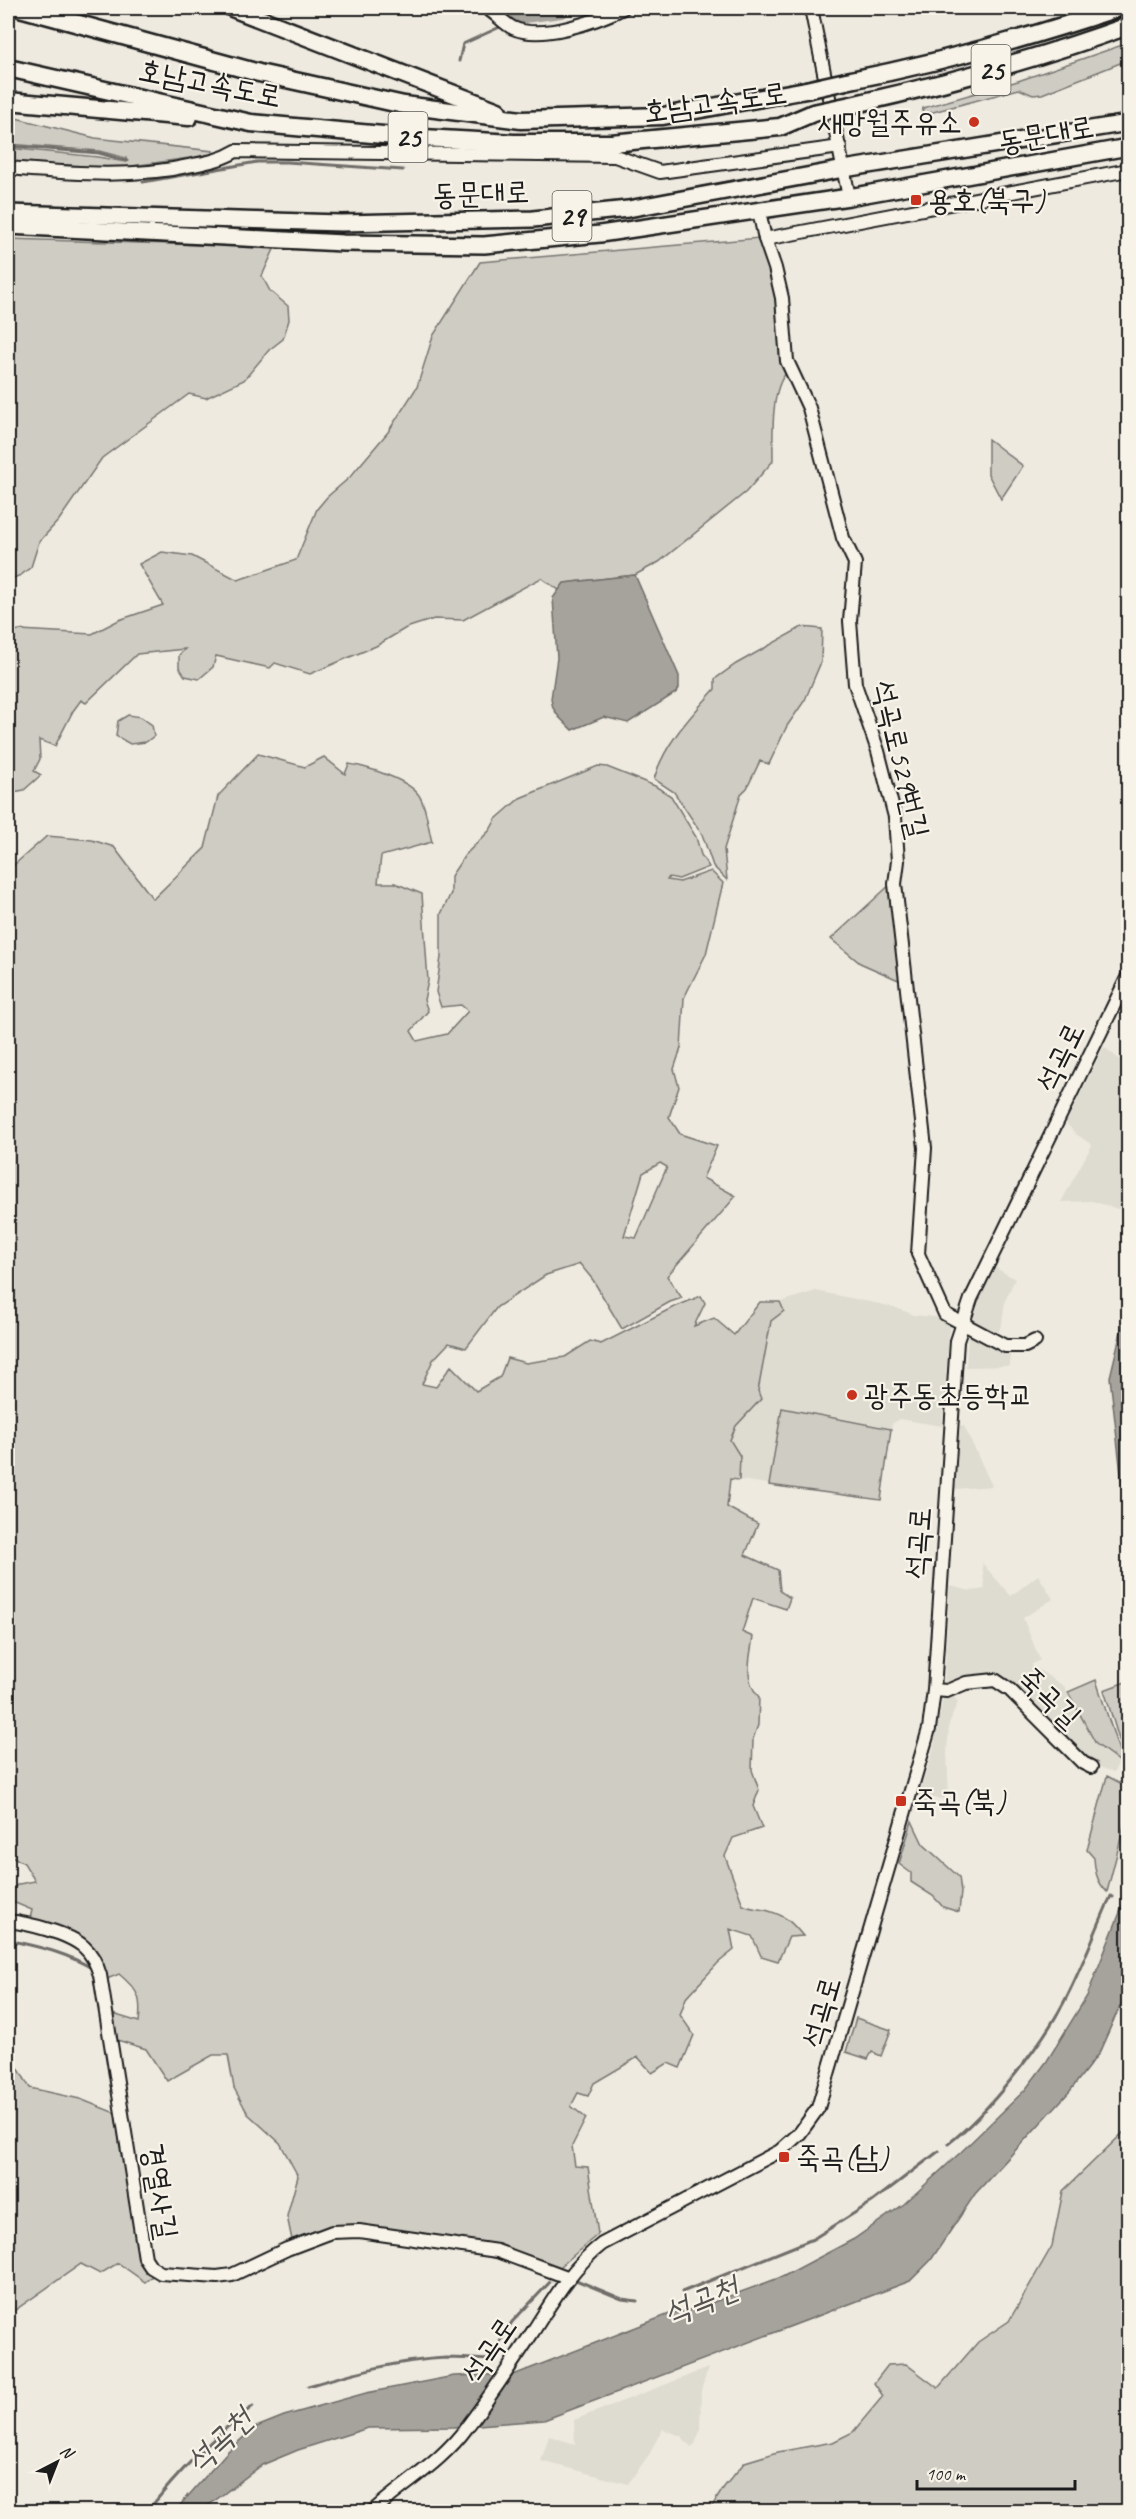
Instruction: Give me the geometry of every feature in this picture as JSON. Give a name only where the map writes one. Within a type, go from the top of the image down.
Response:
[{"type":"highway","name":"호남고속도로","points":[[21,8],[270,75],[404,105],[521,120],[663,116],[806,90],[916,68],[1020,40],[1118,8]]},
{"type":"highway","name":"호남고속도로","points":[[232,8],[521,120]]},
{"type":"highway","name":"호남고속도로","points":[[8,100],[405,137],[514,143],[611,143],[780,127],[813,113],[921,90],[1048,55],[1128,26]]},
{"type":"highway","name":"호남고속도로","points":[[8,68],[251,123],[351,132]]},
{"type":"main road","name":"동문대로","points":[[8,213],[341,223],[533,219],[628,209],[844,169],[1128,123]]},
{"type":"main road","name":"동문대로","points":[[8,226],[343,243],[484,245],[600,234],[759,211],[1128,147]]},
{"type":"street","points":[[486,8],[513,28],[538,31],[567,29],[614,9]]},
{"type":"street","points":[[811,8],[849,197]]},
{"type":"street","points":[[8,168],[115,174],[163,172],[224,158],[236,151],[615,156],[660,172],[840,147]]},
{"type":"street","points":[[765,238],[1128,170]]},
{"type":"street","name":"석곡로529번길","points":[[759,211],[782,298],[787,361],[809,408],[843,538],[855,563],[850,621],[855,684],[878,751],[895,817],[898,861],[895,884],[925,1148],[918,1254],[945,1314],[962,1324]]},
{"type":"street","name":"석곡로","points":[[372,2511],[448,2450],[466,2430],[506,2373],[567,2277],[580,2262],[602,2244],[780,2151],[800,2133],[818,2108],[929,1729],[934,1690],[956,1356],[962,1324],[981,1278],[1128,976]]},
{"type":"street","points":[[962,1324],[1005,1346],[1025,1346],[1035,1341]]},
{"type":"street","name":"죽곡길","points":[[934,1690],[947,1691],[966,1683],[994,1680],[1010,1690],[1083,1763],[1091,1767]]},
{"type":"street","name":"경열사길","points":[[8,1911],[12,1921],[72,1939],[84,1947],[96,1964],[100,1975],[145,2258],[151,2266],[161,2272],[185,2276],[232,2275],[287,2249],[332,2232],[359,2231],[497,2251],[567,2277]]},
{"type":"shaded area","points":[[1128,43],[1128,60],[1042,94],[1033,95],[1019,89],[922,115],[923,108],[1018,81]]},
{"type":"shaded area","points":[[8,116],[95,138],[213,151],[211,155],[111,169],[8,165],[8,148],[126,162],[126,158],[99,151],[8,144]]},
{"type":"shaded area","points":[[760,238],[772,270],[788,371],[782,379],[775,400],[773,461],[746,492],[659,562],[635,575],[565,583],[559,590],[541,578],[463,620],[434,619],[406,628],[376,646],[310,674],[275,663],[270,668],[216,656],[213,667],[199,679],[185,676],[179,667],[179,655],[185,649],[137,654],[86,703],[81,700],[55,746],[39,740],[40,759],[34,771],[41,775],[24,790],[8,793],[8,632],[20,630],[92,634],[119,620],[163,605],[139,564],[162,552],[192,556],[238,580],[296,560],[317,509],[350,477],[388,432],[417,387],[433,336],[480,262]]},
{"type":"shaded area","points":[[8,239],[275,247],[262,276],[270,291],[288,306],[289,320],[283,339],[269,350],[244,380],[206,398],[189,394],[102,458],[59,520],[39,542],[31,567],[21,575],[8,580]]},
{"type":"shaded area","points":[[988,439],[1023,466],[1001,499],[988,474]]},
{"type":"shaded area","points":[[635,575],[679,676],[679,688],[677,692],[628,723],[604,717],[572,730],[559,717],[553,708],[551,699],[557,658],[553,598],[564,583]]},
{"type":"shaded area","points":[[802,627],[822,629],[821,662],[805,700],[787,726],[769,764],[760,761],[747,788],[741,794],[724,849],[727,880],[713,866],[702,834],[674,792],[654,779],[671,742],[715,689],[715,679],[736,664]]},
{"type":"shaded area","points":[[128,715],[141,717],[152,725],[154,736],[146,742],[130,744],[116,736],[118,721]]},
{"type":"shaded area","points":[[258,754],[305,767],[324,757],[345,774],[349,764],[377,771],[408,785],[420,797],[432,842],[381,856],[378,883],[395,883],[422,894],[428,981],[424,1000],[428,1011],[411,1031],[417,1041],[447,1034],[468,1011],[461,1005],[441,1007],[436,992],[441,957],[441,914],[451,893],[451,876],[465,855],[490,830],[496,819],[520,798],[598,766],[607,767],[655,786],[671,796],[696,837],[701,855],[709,867],[679,879],[669,877],[667,880],[680,882],[711,871],[723,883],[706,954],[684,998],[681,1048],[674,1069],[679,1087],[669,1117],[680,1134],[717,1146],[703,1178],[736,1196],[667,1276],[682,1298],[670,1302],[622,1329],[593,1280],[580,1264],[546,1275],[497,1307],[466,1348],[449,1343],[433,1360],[422,1384],[436,1387],[451,1366],[476,1391],[500,1377],[507,1358],[526,1363],[565,1357],[590,1341],[601,1344],[701,1296],[705,1303],[694,1326],[714,1318],[734,1335],[760,1302],[780,1302],[784,1311],[771,1321],[758,1391],[761,1399],[736,1426],[730,1440],[740,1456],[739,1480],[730,1479],[727,1507],[758,1524],[745,1555],[778,1570],[780,1591],[790,1598],[786,1609],[753,1598],[742,1632],[753,1637],[749,1676],[759,1697],[758,1725],[753,1739],[752,1770],[759,1790],[753,1806],[762,1828],[733,1838],[725,1856],[743,1905],[786,1918],[803,1936],[789,1937],[778,1961],[761,1956],[752,1936],[730,1929],[734,1950],[718,1963],[686,1998],[680,2015],[694,2035],[680,2068],[668,2063],[652,2073],[638,2057],[594,2083],[588,2096],[578,2093],[571,2106],[586,2118],[572,2146],[575,2166],[588,2167],[598,2234],[560,2267],[500,2247],[360,2226],[331,2226],[292,2240],[287,2216],[298,2176],[280,2143],[248,2114],[234,2088],[228,2055],[213,2055],[167,2081],[146,2049],[117,2040],[113,2014],[139,2022],[139,2000],[131,1985],[119,1974],[107,1979],[94,1952],[78,1937],[30,1919],[32,1910],[8,1900],[8,1891],[19,1884],[35,1881],[24,1863],[8,1854],[8,870],[47,836],[92,840],[114,847],[153,899],[205,848],[218,796]],"holes":[[[660,1163],[667,1167],[636,1238],[624,1236],[643,1173]]]},
{"type":"shaded area","points":[[893,882],[903,982],[860,963],[831,939]]},
{"type":"shaded area","points":[[1104,1047],[1124,1063],[1128,1063],[1128,1205],[1124,1211],[1092,1201],[1061,1202],[1092,1145],[1076,1134],[1066,1123]]},
{"type":"shaded area","points":[[996,1268],[1015,1279],[1005,1301],[1002,1323],[997,1335],[972,1323],[983,1292]]},
{"type":"shaded area","name":"광주동초등학교","points":[[816,1291],[894,1307],[914,1315],[946,1318],[952,1322],[949,1334],[942,1426],[899,1419],[892,1424],[881,1500],[739,1480],[740,1456],[730,1440],[736,1426],[761,1399],[758,1391],[771,1321],[784,1311],[780,1302]]},
{"type":"shaded area","points":[[1128,1312],[1128,1536],[1110,1377],[1123,1323]]},
{"type":"shaded area","points":[[968,1335],[1010,1349],[1010,1366],[966,1367]]},
{"type":"shaded area","points":[[782,1408],[891,1429],[881,1500],[769,1485]]},
{"type":"shaded area","points":[[960,1426],[964,1426],[992,1486],[955,1489]]},
{"type":"shaded area","points":[[982,1563],[1011,1596],[1038,1575],[1053,1599],[1023,1618],[1040,1660],[1031,1665],[1064,1686],[1096,1744],[1119,1761],[1114,1772],[1085,1762],[999,1679],[947,1688],[944,1684],[950,1586],[971,1591],[985,1589]]},
{"type":"shaded area","points":[[1096,1680],[1122,1760],[1119,1761],[1096,1744],[1068,1692]]},
{"type":"shaded area","points":[[1128,1681],[1128,1769],[1104,1690]]},
{"type":"shaded area","points":[[953,1696],[958,1702],[949,1724],[947,1753],[949,1799],[933,1798],[924,1807],[916,1804],[933,1751],[943,1698]]},
{"type":"shaded area","points":[[1107,1776],[1128,1787],[1128,1811],[1107,1892],[1097,1876],[1094,1858],[1087,1850]]},
{"type":"shaded area","points":[[912,1821],[923,1844],[959,1877],[961,1892],[959,1912],[943,1907],[933,1896],[911,1882],[911,1873],[899,1864]]},
{"type":"shaded area","points":[[1128,1892],[1128,1988],[1099,2053],[1070,2091],[975,2194],[931,2260],[910,2281],[544,2420],[453,2427],[368,2428],[298,2450],[262,2465],[201,2511],[174,2512],[228,2451],[254,2428],[284,2416],[366,2393],[454,2376],[516,2374],[672,2313],[695,2309],[784,2276],[854,2239],[904,2204],[1025,2090],[1047,2061],[1087,1996]]},
{"type":"shaded area","points":[[856,2018],[891,2030],[881,2056],[872,2052],[868,2059],[846,2052]]},
{"type":"shaded area","points":[[8,2051],[30,2088],[80,2099],[115,2113],[138,2253],[152,2276],[145,2282],[118,2263],[100,2274],[81,2264],[8,2315]]},
{"type":"shaded area","points":[[1128,2128],[1128,2511],[709,2511],[724,2487],[745,2462],[778,2452],[833,2442],[853,2432],[883,2396],[874,2383],[888,2365],[906,2364],[938,2388],[978,2342],[1009,2321],[1052,2246],[1063,2191]]},
{"type":"shaded area","points":[[708,2368],[701,2391],[700,2431],[695,2444],[691,2447],[681,2436],[662,2429],[650,2453],[628,2484],[541,2461],[549,2436],[575,2444],[574,2420]]},
{"type":"waterway","points":[[509,19],[510,8]]},
{"type":"waterway","points":[[510,8],[524,13],[561,8]]},
{"type":"waterway","points":[[459,61],[463,44],[500,27]]},
{"type":"waterway","points":[[8,146],[99,153],[127,161]]},
{"type":"waterway","points":[[143,182],[257,162],[403,170]]},
{"type":"waterway","points":[[948,2144],[996,2097],[1042,2039],[1071,1989],[1111,1896],[1113,1897]]},
{"type":"waterway","points":[[8,1940],[62,1954],[93,1969]]},
{"type":"waterway","name":"석곡천","points":[[682,2292],[813,2239],[872,2202],[939,2151]]},
{"type":"waterway","points":[[567,2292],[576,2280],[622,2299],[637,2301]]},
{"type":"waterway","points":[[308,2386],[411,2361],[446,2358],[489,2360],[512,2322],[550,2282]]},
{"type":"waterway","name":"석곡천","points":[[147,2512],[197,2455],[253,2406]]},
{"type":"place","name":"새망월주유소","points":[[974,122]]},
{"type":"place","name":"용호(북구)","points":[[916,200]]},
{"type":"place","name":"광주동초등학교","points":[[852,1395]]},
{"type":"place","name":"죽곡(북)","points":[[901,1801]]},
{"type":"place","name":"죽곡(남)","points":[[784,2157]]}]
